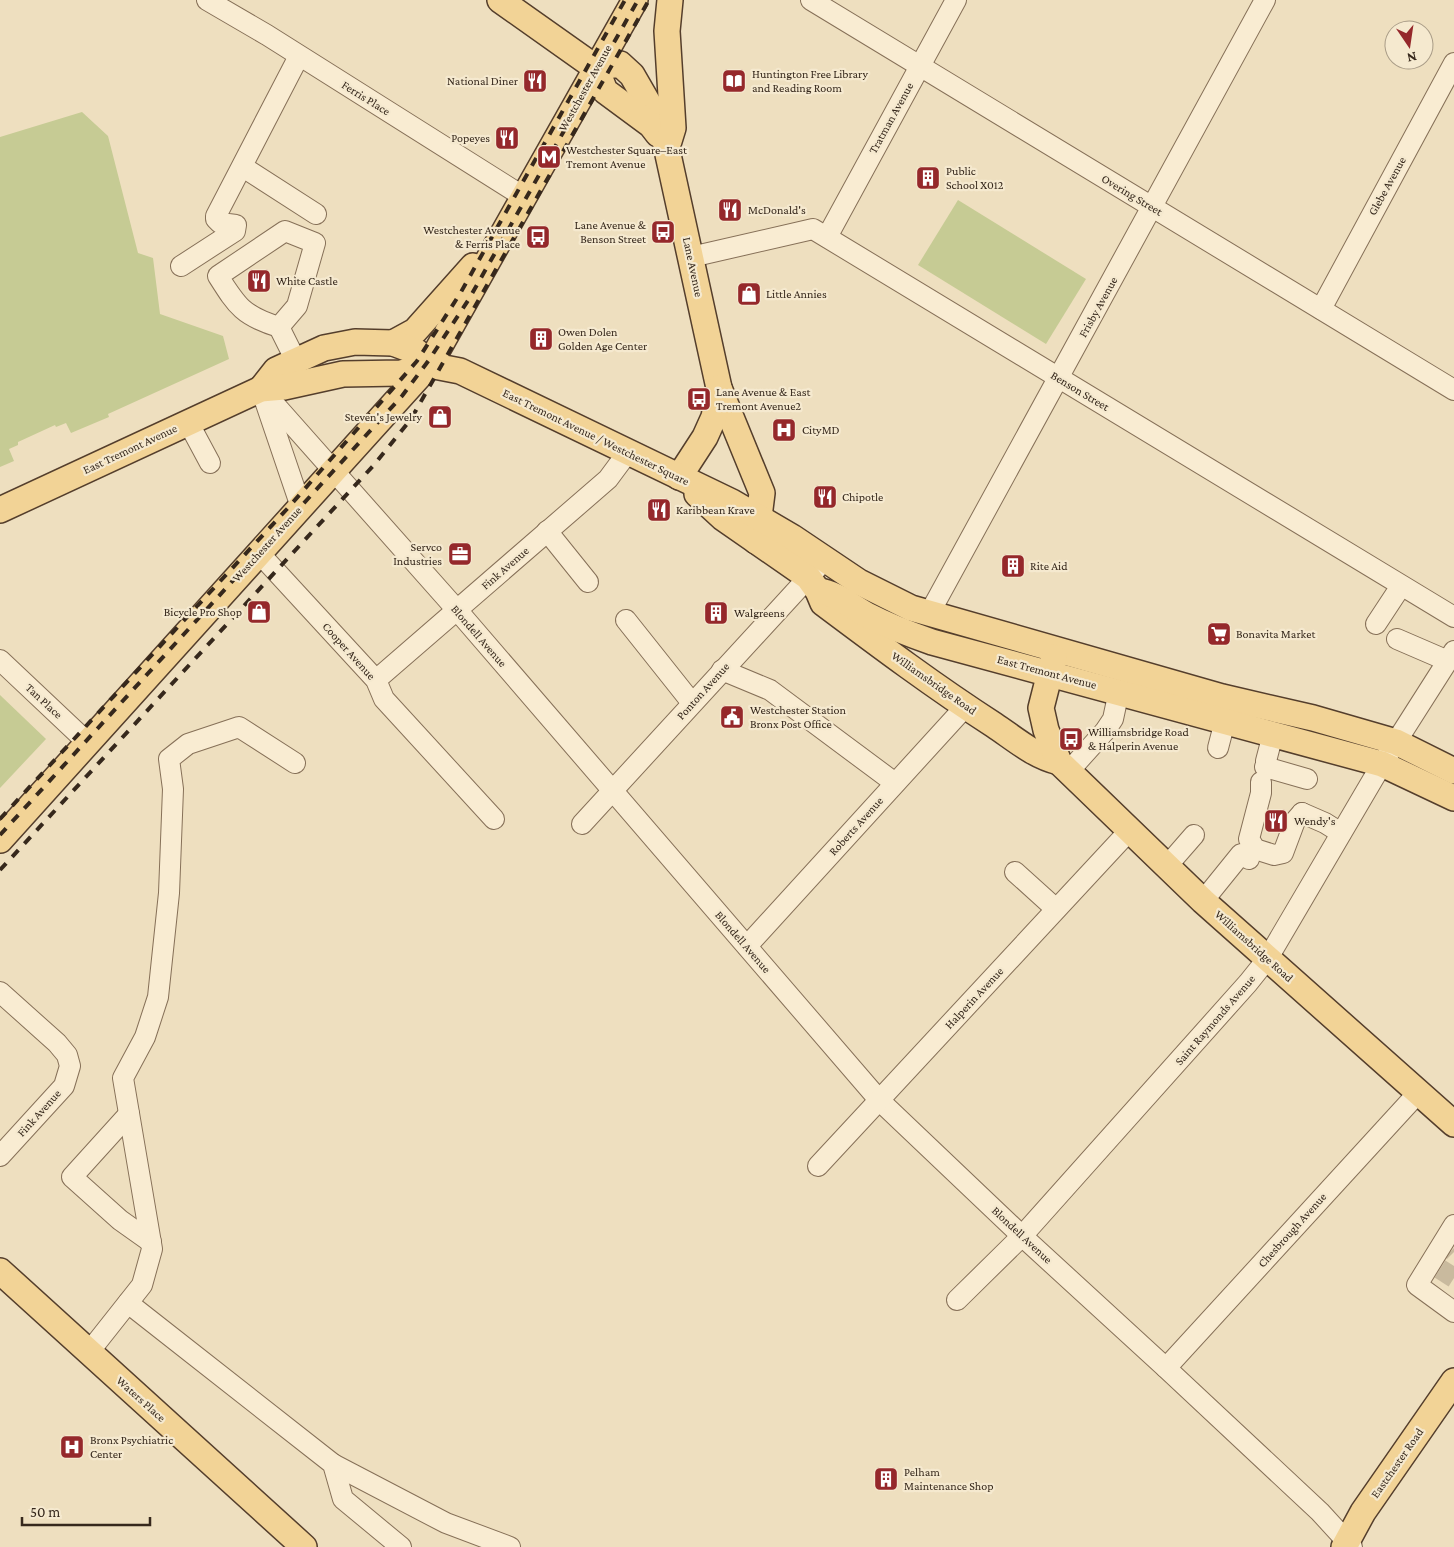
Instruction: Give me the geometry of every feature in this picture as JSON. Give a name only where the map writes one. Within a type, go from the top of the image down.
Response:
[{"type":"main road","points":[[500,0],[596,68]]},
{"type":"main road","name":"Westchester Avenue","points":[[0,840],[429,365],[635,0]]},
{"type":"main road","points":[[667,146],[673,128],[667,31],[670,0]]},
{"type":"main road","name":"Lane Avenue","points":[[667,146],[651,126],[605,90],[596,68],[620,64],[632,75],[662,127],[667,146],[719,388],[762,493],[758,530]]},
{"type":"main road","points":[[568,120],[598,105],[618,100]]},
{"type":"main road","name":"Westchester Avenue","points":[[393,343],[415,331],[506,228]]},
{"type":"main road","name":"East Tremont Avenue","points":[[0,510],[261,389],[284,387],[343,374],[401,372],[429,365],[417,352],[393,343],[355,342],[324,348],[276,370],[261,389]]},
{"type":"main road","name":"East Tremont Avenue / Westchester Square","points":[[429,365],[460,371],[732,502],[758,530]]},
{"type":"main road","name":"Lane Avenue","points":[[678,477],[705,437],[714,417],[719,388]]},
{"type":"main road","name":"East Tremont Avenue","points":[[758,530],[826,560],[879,594],[1052,662],[1119,691],[1382,764],[1454,798]]},
{"type":"main road","name":"East Tremont Avenue","points":[[758,530],[813,584],[900,632],[1052,662],[1396,742],[1454,771]]},
{"type":"main road","name":"Williamsbridge Road","points":[[813,584],[823,603],[965,707],[1042,758],[1064,766]]},
{"type":"main road","name":"Williamsbridge Road","points":[[1052,662],[1041,708],[1046,730],[1064,766],[1204,900],[1418,1093],[1453,1121]]},
{"type":"main road","name":"Waters Place","points":[[0,1271],[304,1547]]},
{"type":"main road","name":"Eastchester Road","points":[[1347,1545],[1452,1388]]},
{"type":"street","name":"Ferris Place","points":[[207,0],[524,197]]},
{"type":"street","name":"Overing Street","points":[[811,0],[1454,390]]},
{"type":"street","name":"Tratman Avenue","points":[[827,237],[956,0]]},
{"type":"street","name":"Frisby Avenue","points":[[929,614],[1265,0]]},
{"type":"street","points":[[181,266],[236,231],[236,225],[220,223],[216,216],[299,56]]},
{"type":"street","name":"Glebe Avenue","points":[[1320,309],[1454,63]]},
{"type":"street","points":[[242,167],[316,214]]},
{"type":"street","name":"Benson Street","points":[[691,257],[813,229],[1454,617]]},
{"type":"street","points":[[279,327],[297,306],[315,243],[285,232],[218,276],[238,307],[259,321],[279,327],[296,361]]},
{"type":"street","points":[[261,389],[300,507]]},
{"type":"street","name":"Blondell Avenue","points":[[261,389],[332,472],[457,610],[880,1100],[1022,1236],[1320,1512],[1347,1545]]},
{"type":"street","points":[[188,422],[210,463]]},
{"type":"street","name":"Fink Avenue","points":[[376,680],[608,478],[628,452]]},
{"type":"street","points":[[547,531],[588,582]]},
{"type":"street","name":"Cooper Avenue","points":[[259,553],[376,680],[384,699],[494,819]]},
{"type":"street","name":"Ponton Avenue","points":[[582,824],[722,670],[813,584],[826,560]]},
{"type":"street","points":[[1376,624],[1401,586]]},
{"type":"street","points":[[626,620],[692,703]]},
{"type":"street","points":[[1397,639],[1451,656]]},
{"type":"street","name":"Saint Raymonds Avenue","points":[[957,1300],[1022,1236],[1242,991],[1268,958],[1382,764],[1451,656]]},
{"type":"street","name":"Tan Place","points":[[0,660],[88,742]]},
{"type":"street","points":[[722,670],[770,690],[895,783]]},
{"type":"street","points":[[1064,766],[1109,725],[1119,691]]},
{"type":"street","name":"Roberts Avenue","points":[[747,946],[965,707]]},
{"type":"street","points":[[1218,748],[1225,721]]},
{"type":"street","points":[[89,1352],[142,1285],[152,1250],[123,1078],[145,1037],[158,997],[169,893],[173,789],[169,759],[188,744],[239,727],[295,763]]},
{"type":"street","points":[[1274,734],[1249,839],[1255,849],[1274,855],[1283,854],[1295,821],[1303,810]]},
{"type":"street","points":[[1264,770],[1307,779]]},
{"type":"street","points":[[1303,810],[1341,833]]},
{"type":"street","points":[[1278,864],[1288,862],[1298,848],[1298,840],[1303,824],[1303,810]]},
{"type":"street","name":"Halperin Avenue","points":[[818,1166],[1130,830]]},
{"type":"street","points":[[1167,866],[1194,835]]},
{"type":"street","points":[[1204,900],[1245,856]]},
{"type":"street","points":[[1015,872],[1056,909]]},
{"type":"street","name":"Fink Avenue","points":[[0,992],[56,1043],[67,1055],[70,1066],[64,1086],[0,1156]]},
{"type":"street","name":"Chesbrough Avenue","points":[[1166,1368],[1418,1093]]},
{"type":"street","points":[[129,1114],[72,1177],[120,1220],[151,1242]]},
{"type":"street","points":[[1452,1305],[1417,1286],[1435,1266],[1447,1248],[1454,1225]]},
{"type":"street","points":[[128,1303],[333,1464],[446,1522],[510,1547]]},
{"type":"street","points":[[333,1464],[343,1499],[400,1547]]},
{"type":"green space","points":[[82,112],[108,136],[138,253],[153,258],[160,314],[223,336],[229,359],[108,414],[109,417],[71,433],[66,423],[56,427],[55,425],[18,442],[18,445],[9,449],[14,461],[0,467],[0,137]]},
{"type":"green space","points":[[958,200],[1086,279],[1046,344],[918,265]]},
{"type":"green space","points":[[0,695],[46,739],[0,788]]},
{"type":"tunnel","points":[[1440,1269],[1454,1278]]},
{"type":"railway","points":[[0,819],[287,509],[417,361],[461,292],[625,0]]},
{"type":"railway","points":[[0,835],[402,396],[429,360],[469,299],[638,0]]},
{"type":"railway","points":[[0,870],[373,466],[411,419],[649,0]]},
{"type":"place","name":"National Diner","points":[[535,81]]},
{"type":"place","name":"Huntington Free Library and Reading Room","points":[[734,81]]},
{"type":"place","name":"Popeyes","points":[[507,138]]},
{"type":"place","name":"Westchester Square–East Tremont Avenue","points":[[549,157]]},
{"type":"place","name":"Public School X012","points":[[928,178]]},
{"type":"place","name":"McDonald's","points":[[730,210]]},
{"type":"place","name":"Lane Avenue & Benson Street","points":[[663,232]]},
{"type":"place","name":"Westchester Avenue & Ferris Place","points":[[538,237]]},
{"type":"place","name":"White Castle","points":[[259,281]]},
{"type":"place","name":"Little Annies","points":[[749,294]]},
{"type":"place","name":"Owen Dolen Golden Age Center","points":[[541,339]]},
{"type":"place","name":"Lane Avenue & East Tremont Avenue2","points":[[699,399]]},
{"type":"place","name":"Steven's Jewelry","points":[[440,417]]},
{"type":"place","name":"CityMD","points":[[784,430]]},
{"type":"place","name":"Chipotle","points":[[825,497]]},
{"type":"place","name":"Karibbean Krave","points":[[659,510]]},
{"type":"place","name":"Servco Industries","points":[[460,554]]},
{"type":"place","name":"Rite Aid","points":[[1013,566]]},
{"type":"place","name":"Bicycle Pro Shop","points":[[259,612]]},
{"type":"place","name":"Walgreens","points":[[716,613]]},
{"type":"place","name":"Bonavita Market","points":[[1219,634]]},
{"type":"place","name":"Westchester Station Bronx Post Office","points":[[732,717]]},
{"type":"place","name":"Williamsbridge Road & Halperin Avenue","points":[[1071,739]]},
{"type":"place","name":"Wendy's","points":[[1276,821]]},
{"type":"place","name":"Bronx Psychiatric Center","points":[[72,1447]]},
{"type":"place","name":"Pelham Maintenance Shop","points":[[886,1479]]}]
